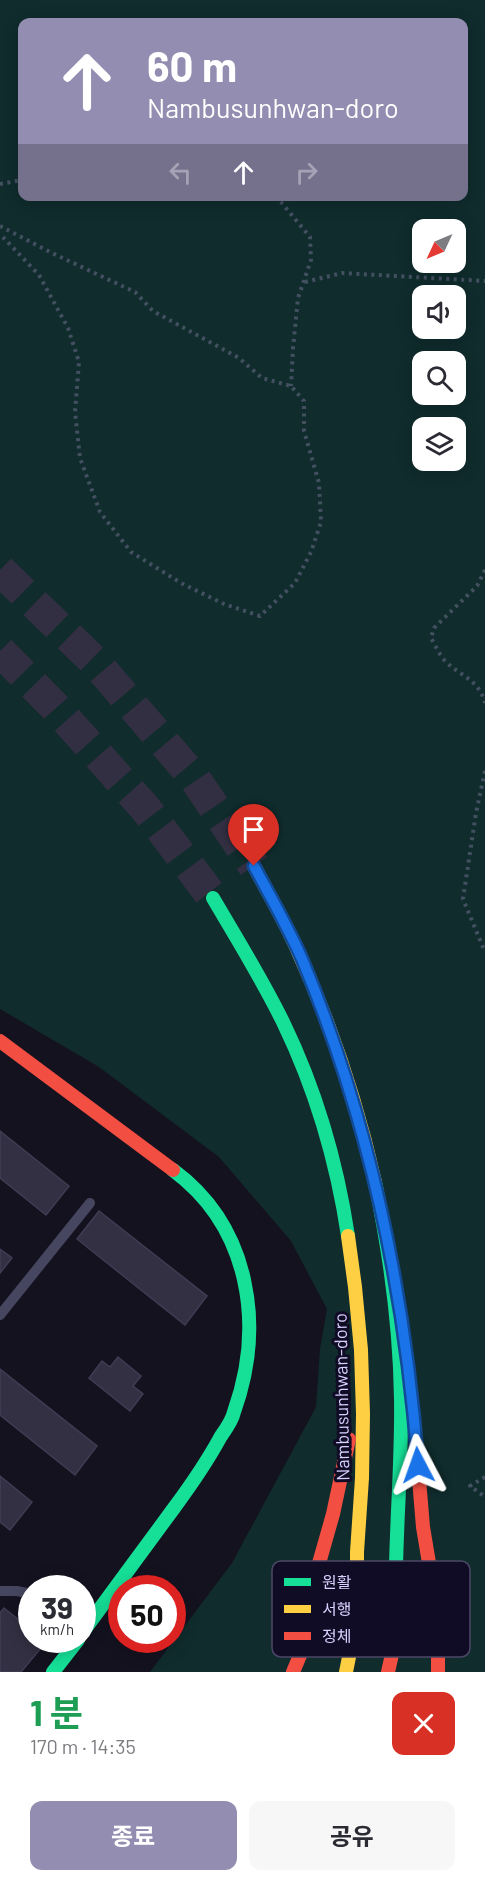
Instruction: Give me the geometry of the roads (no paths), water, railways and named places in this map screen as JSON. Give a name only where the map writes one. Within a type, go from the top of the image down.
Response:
[{"type":"main road","points":[[254,866],[301,956],[350,1091],[372,1168],[388,1248],[402,1325],[415,1424]]},
{"type":"main road","name":"Nambusunhwan-doro","points":[[213,898],[262,980],[292,1042],[315,1104],[338,1190],[360,1318],[364,1401],[362,1488],[356,1561]]},
{"type":"main road","points":[[0,1041],[193,1185],[211,1206],[239,1257],[250,1310],[246,1368],[234,1414],[204,1467],[96,1611]]},
{"type":"main road","points":[[388,1248],[397,1316],[401,1402],[400,1490],[395,1561]]},
{"type":"main road","points":[[320,1561],[346,1455],[358,1369],[360,1318]]},
{"type":"main road","points":[[417,1459],[429,1561]]},
{"type":"main road","points":[[53,1672],[68,1653]]},
{"type":"main road","points":[[292,1672],[299,1657]]},
{"type":"main road","name":"Nambusunhwan-doro","points":[[346,1672],[349,1657]]},
{"type":"main road","points":[[387,1672],[391,1657]]},
{"type":"lane","points":[[0,1316],[90,1203]]},
{"type":"lane","points":[[0,1591],[18,1591]]},
{"type":"tunnel","points":[[0,570],[97,664],[195,779],[254,866]]},
{"type":"tunnel","points":[[0,651],[55,707],[145,808],[213,898]]}]
